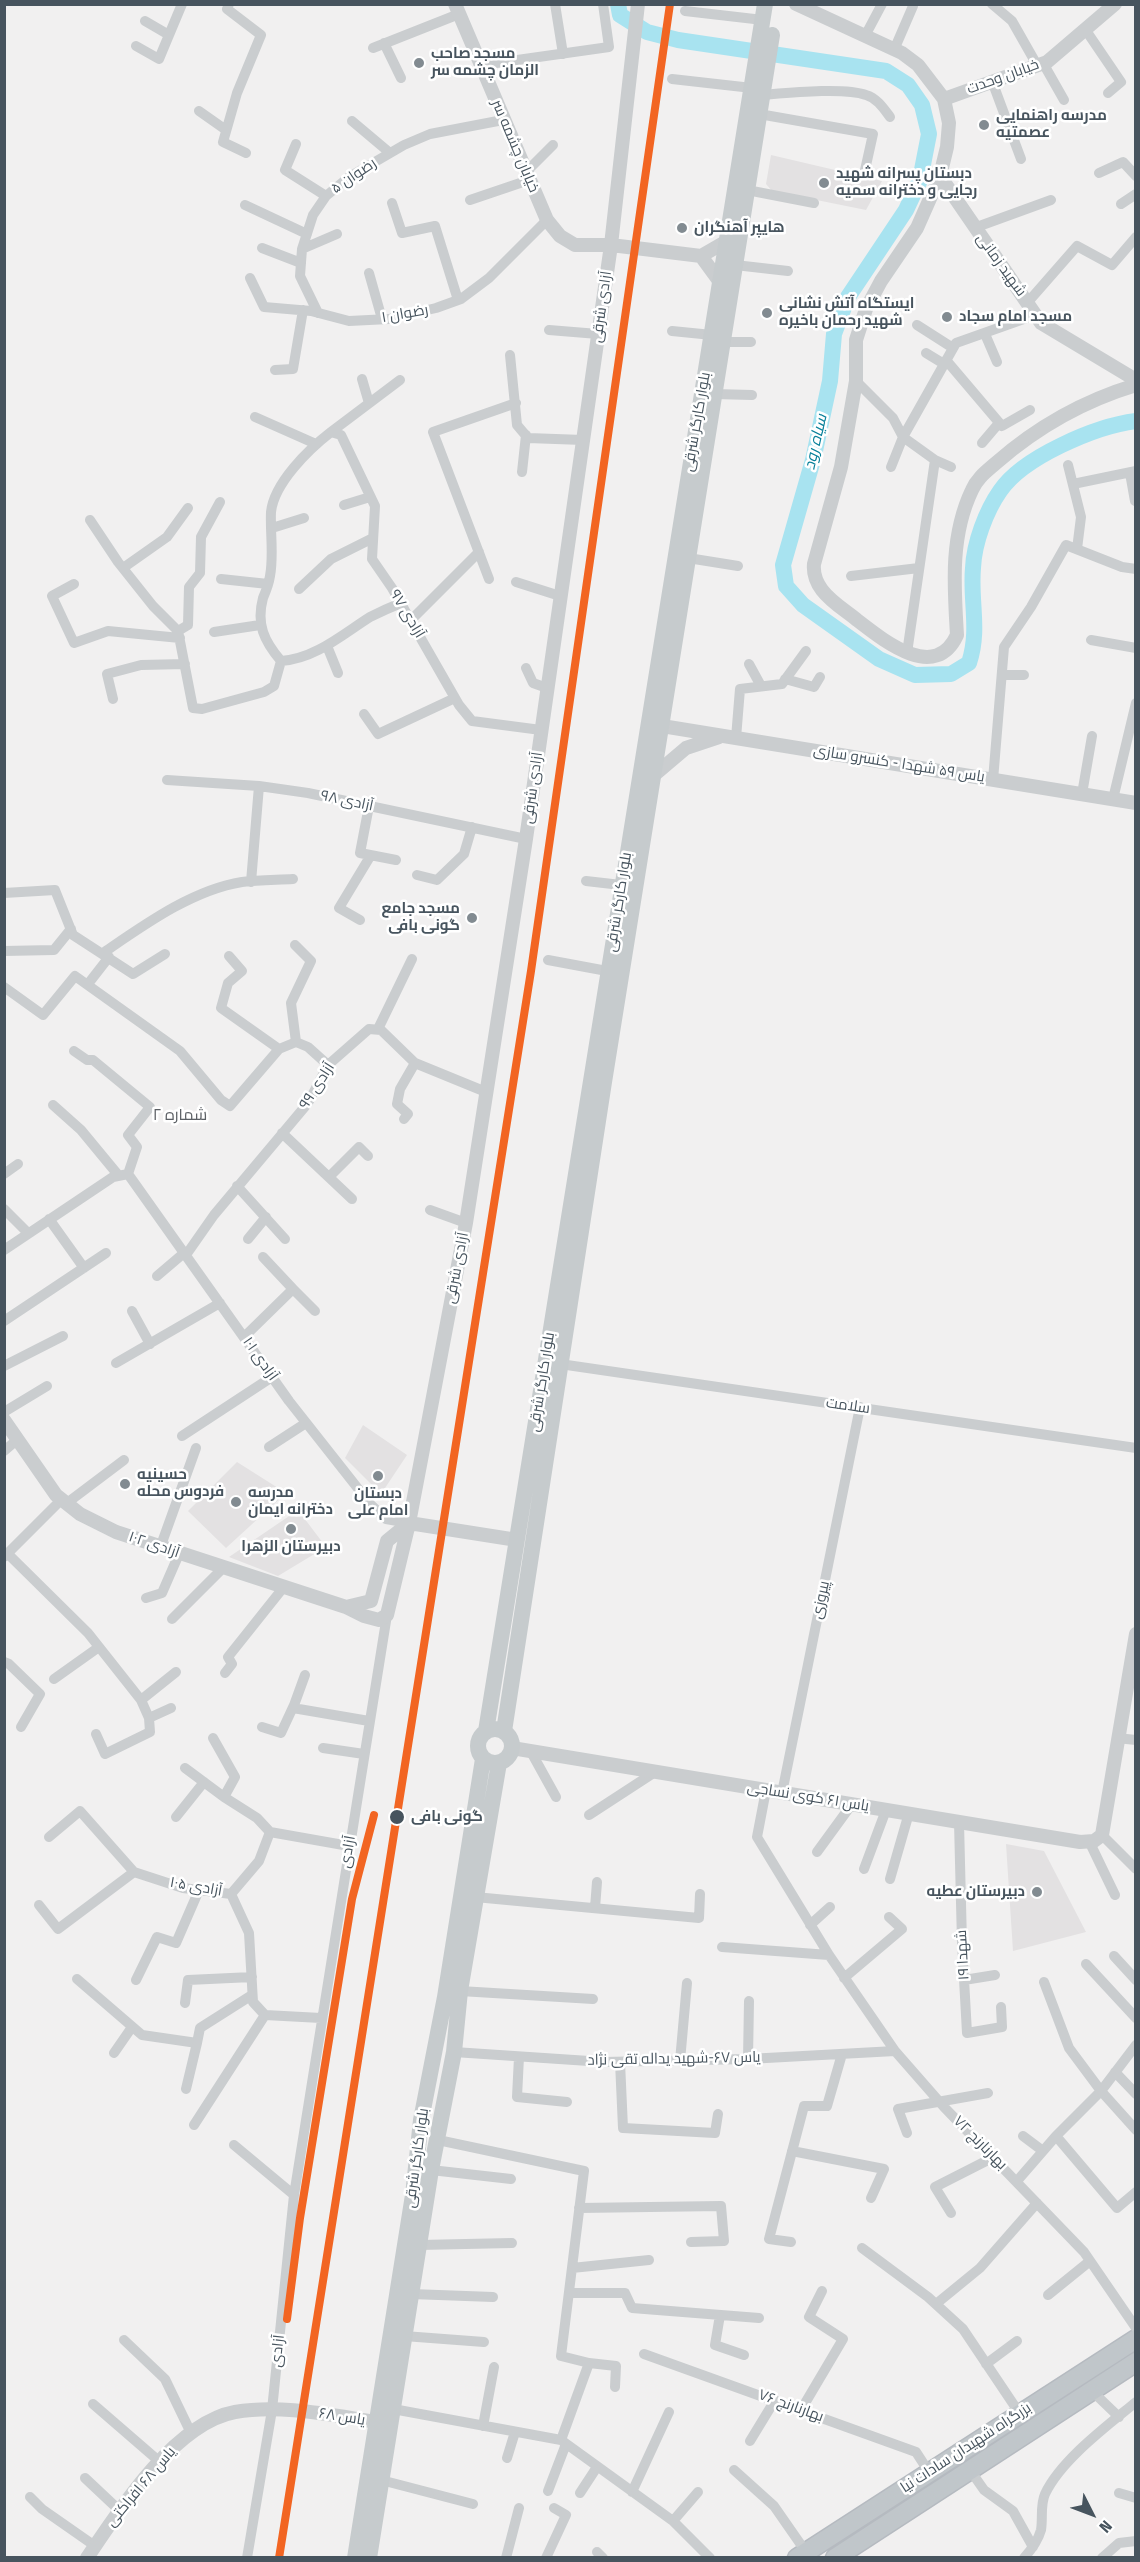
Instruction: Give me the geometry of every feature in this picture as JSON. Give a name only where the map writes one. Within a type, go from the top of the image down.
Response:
[{"type":"highway","name":"بزرگراه شهیدان سادات نیا","points":[[802,2554],[1136,2340]]},
{"type":"highway","name":"بزرگراه شهیدان سادات نیا","points":[[835,2558],[1136,2362]]},
{"type":"main road","points":[[758,83],[765,20],[777,4]]},
{"type":"main road","name":"بلوار کارگر شرقی","points":[[504,1731],[560,1364],[597,1081],[608,971],[621,885],[718,339],[735,265],[759,114],[758,83]]},
{"type":"main road","name":"بلوار کارگر شرقی","points":[[486,1731],[597,1081],[662,726],[688,558],[698,453],[714,394],[720,282],[758,83]]},
{"type":"main road","points":[[498,1729],[504,1731],[509,1736],[512,1748],[505,1760],[491,1761],[478,1744],[486,1731],[498,1729]]},
{"type":"main road","name":"بلوار کارگر شرقی","points":[[369,2558],[431,2170],[454,2052],[491,1761]]},
{"type":"main road","name":"بلوار کارگر شرقی","points":[[355,2558],[413,2195],[421,2120],[491,1761]]},
{"type":"street","points":[[136,46],[159,59],[182,4]]},
{"type":"street","points":[[229,4],[227,9],[261,35],[237,93],[223,142],[246,153]]},
{"type":"street","points":[[555,4],[563,54]]},
{"type":"street","points":[[482,65],[609,47],[603,4]]},
{"type":"street","points":[[796,4],[894,50],[918,65],[944,99],[949,123],[947,147],[940,176],[917,228],[866,309],[856,340],[856,381],[841,467],[814,564],[816,580],[829,598],[890,645],[920,656],[943,653],[952,645],[957,635],[954,563],[966,507],[980,476],[1013,448],[1045,426],[1134,377]]},
{"type":"street","points":[[865,36],[882,4]]},
{"type":"street","points":[[992,4],[1012,21],[1064,100]]},
{"type":"street","name":"خیابان وحدت","points":[[944,99],[1040,64],[1115,4]]},
{"type":"street","points":[[894,50],[914,6]]},
{"type":"street","name":"آزادی شرقی","points":[[409,1523],[466,1223],[526,839],[611,245],[637,8]]},
{"type":"street","points":[[373,48],[457,9]]},
{"type":"street","name":"خیابان چشمه سر","points":[[457,9],[547,220],[560,236],[575,245],[611,245],[702,256]]},
{"type":"street","points":[[685,11],[765,20]]},
{"type":"street","points":[[146,21],[169,35]]},
{"type":"street","points":[[1085,29],[1121,82],[1108,93]]},
{"type":"street","points":[[384,44],[402,78]]},
{"type":"street","points":[[672,78],[758,83],[867,95],[879,103],[890,117]]},
{"type":"street","points":[[992,81],[1021,159]]},
{"type":"street","points":[[200,111],[226,130]]},
{"type":"street","points":[[759,114],[873,134],[865,170]]},
{"type":"street","name":"رضوان ۵","points":[[318,313],[300,276],[302,249],[313,215],[326,196],[349,177],[390,153],[430,134],[503,120]]},
{"type":"street","points":[[352,121],[390,153]]},
{"type":"street","points":[[296,144],[285,170],[326,196]]},
{"type":"street","points":[[470,200],[528,176],[552,145]]},
{"type":"street","points":[[1099,173],[1123,162],[1136,176]]},
{"type":"street","name":"شهید زمانی","points":[[940,176],[1031,309],[1050,329],[1134,377]]},
{"type":"street","points":[[747,190],[814,203]]},
{"type":"street","points":[[1121,204],[1136,194]]},
{"type":"street","points":[[974,228],[1051,200]]},
{"type":"street","points":[[392,203],[402,233],[435,226],[458,300]]},
{"type":"street","points":[[245,206],[307,234]]},
{"type":"street","name":"رضوان ۱","points":[[250,278],[264,307],[303,310],[349,321],[382,319],[436,308],[458,300],[489,278],[547,220]]},
{"type":"street","points":[[302,249],[337,234]]},
{"type":"street","points":[[891,467],[903,437],[956,343],[985,334],[1031,309],[1077,246],[1112,265],[1136,237]]},
{"type":"street","points":[[720,282],[702,256],[727,241]]},
{"type":"street","points":[[262,248],[301,263]]},
{"type":"street","points":[[735,265],[788,271]]},
{"type":"street","points":[[369,273],[382,319]]},
{"type":"street","points":[[275,370],[294,369],[303,310]]},
{"type":"street","points":[[917,325],[953,348]]},
{"type":"street","points":[[549,330],[598,334]]},
{"type":"street","points":[[672,331],[751,342]]},
{"type":"street","points":[[985,334],[997,362]]},
{"type":"street","points":[[926,353],[945,362],[1002,426],[1030,410]]},
{"type":"street","points":[[510,355],[517,425],[528,438],[583,440]]},
{"type":"street","points":[[362,379],[369,403]]},
{"type":"street","points":[[281,661],[272,650],[260,625],[262,601],[270,577],[271,509],[284,482],[307,450],[336,434],[369,403],[400,380]]},
{"type":"street","points":[[856,381],[893,418],[903,437],[934,460],[951,467]]},
{"type":"street","points":[[714,394],[752,395]]},
{"type":"street","points":[[489,579],[433,432],[516,403]]},
{"type":"street","points":[[255,417],[316,444]]},
{"type":"street","points":[[982,443],[999,423]]},
{"type":"street","name":"آزادی ۹۷","points":[[336,434],[375,506],[372,559],[401,603],[455,698],[472,721],[541,730]]},
{"type":"street","points":[[522,472],[526,435]]},
{"type":"street","points":[[907,653],[934,460]]},
{"type":"street","points":[[993,780],[1004,647],[1072,547],[1082,517],[1068,465]]},
{"type":"street","points":[[1073,484],[1133,472],[1135,501]]},
{"type":"street","points":[[344,505],[370,497]]},
{"type":"street","points":[[74,584],[52,596],[74,643],[108,631],[179,634],[188,625],[189,587],[200,573],[201,537],[220,502]]},
{"type":"street","points":[[123,568],[167,537],[188,508]]},
{"type":"street","points":[[272,528],[304,518]]},
{"type":"street","points":[[90,520],[123,568],[179,634],[193,708],[202,709],[264,692],[274,686],[281,661]]},
{"type":"street","points":[[299,589],[332,559],[373,538]]},
{"type":"street","points":[[1072,547],[1122,567],[1136,569]]},
{"type":"street","points":[[411,620],[479,552]]},
{"type":"street","points":[[688,558],[738,566]]},
{"type":"street","points":[[852,576],[919,568]]},
{"type":"street","points":[[222,579],[268,584]]},
{"type":"street","points":[[516,582],[561,596]]},
{"type":"street","points":[[281,661],[327,646],[373,616],[401,603]]},
{"type":"street","points":[[214,632],[260,625]]},
{"type":"street","points":[[1091,640],[1136,648]]},
{"type":"street","points":[[327,646],[338,673]]},
{"type":"street","points":[[653,776],[686,748],[730,737],[740,689],[782,684],[806,651]]},
{"type":"street","points":[[113,699],[107,674],[141,665],[185,664]]},
{"type":"street","points":[[748,664],[761,686]]},
{"type":"street","points":[[526,668],[533,683],[547,688]]},
{"type":"street","points":[[1002,675],[1024,675]]},
{"type":"street","points":[[785,680],[816,687]]},
{"type":"street","points":[[364,714],[378,734],[455,698]]},
{"type":"street","points":[[1113,799],[1136,703]]},
{"type":"street","name":"یاس ۵۹ شهدا - کنسرو سازی","points":[[662,726],[1136,803]]},
{"type":"street","points":[[1082,794],[1092,736]]},
{"type":"street","name":"آزادی ۹۸","points":[[167,780],[259,786],[369,806],[526,839]]},
{"type":"street","points":[[251,882],[259,786]]},
{"type":"street","points":[[369,806],[360,853],[396,860]]},
{"type":"street","points":[[417,875],[438,880],[464,854],[472,827]]},
{"type":"street","points":[[360,920],[339,908],[371,855]]},
{"type":"street","points":[[87,984],[106,955],[171,910],[206,893],[241,882],[293,879]]},
{"type":"street","points":[[586,881],[621,885]]},
{"type":"street","points":[[4,893],[55,890],[73,935],[133,974],[165,954]]},
{"type":"street","points":[[4,951],[54,950],[71,929]]},
{"type":"street","points":[[296,945],[311,961],[291,1003],[296,1042]]},
{"type":"street","points":[[229,956],[242,971],[228,983],[221,1008],[279,1049]]},
{"type":"street","points":[[412,959],[378,1029],[415,1063],[486,1092]]},
{"type":"street","points":[[548,960],[608,971]]},
{"type":"street","points":[[4,987],[42,1015],[75,976],[180,1051],[221,1100],[230,1106],[279,1049],[296,1042],[308,1047],[328,1065]]},
{"type":"street","name":"آزادی ٩٩","points":[[157,1276],[185,1254],[237,1186],[308,1103],[328,1065],[369,1029],[378,1029]]},
{"type":"street","points":[[4,1250],[112,1177],[124,1175],[137,1147],[128,1135],[150,1107],[93,1060],[87,1060],[74,1051]]},
{"type":"street","points":[[404,1119],[408,1114],[397,1104],[400,1089],[415,1063]]},
{"type":"street","name":"آزادی ۱۰۱","points":[[53,1105],[124,1175],[185,1254],[306,1423],[371,1505],[386,1520],[409,1523]]},
{"type":"street","points":[[282,1133],[352,1199]]},
{"type":"street","points":[[329,1177],[359,1147],[368,1156]]},
{"type":"street","points":[[4,1174],[18,1164]]},
{"type":"street","points":[[237,1186],[285,1239]]},
{"type":"street","points":[[4,1209],[28,1233]]},
{"type":"street","points":[[430,1210],[466,1223]]},
{"type":"street","points":[[248,1239],[266,1217]]},
{"type":"street","points":[[49,1219],[84,1268]]},
{"type":"street","points":[[4,1321],[106,1253]]},
{"type":"street","points":[[263,1257],[315,1311]]},
{"type":"street","points":[[244,1337],[292,1288]]},
{"type":"street","points":[[116,1363],[220,1303]]},
{"type":"street","points":[[132,1311],[150,1344]]},
{"type":"street","points":[[4,1366],[63,1336]]},
{"type":"street","name":"سلامت","points":[[560,1364],[1136,1448]]},
{"type":"street","points":[[182,1436],[272,1377]]},
{"type":"street","points":[[4,1412],[47,1386]]},
{"type":"street","name":"پیروزی","points":[[782,1792],[860,1407]]},
{"type":"street","name":"آزادی ۱۰۲","points":[[4,1420],[56,1495],[80,1514],[116,1532],[160,1548],[346,1607]]},
{"type":"street","points":[[269,1446],[306,1423]]},
{"type":"street","points":[[4,1451],[18,1439]]},
{"type":"street","points":[[160,1548],[196,1448]]},
{"type":"street","points":[[96,1734],[105,1754],[150,1732],[149,1718],[141,1700],[88,1633],[6,1556],[64,1501],[124,1460]]},
{"type":"street","points":[[346,1607],[370,1600],[387,1541],[409,1523],[517,1540]]},
{"type":"street","name":"آزادی","points":[[247,2558],[272,2410],[294,2195],[321,2018],[387,1616],[409,1523]]},
{"type":"street","points":[[146,1598],[162,1593],[179,1554]]},
{"type":"street","points":[[172,1619],[223,1568]]},
{"type":"street","points":[[225,1673],[232,1664],[228,1657],[283,1588]]},
{"type":"street","points":[[346,1607],[379,1620],[387,1616]]},
{"type":"street","points":[[1115,1895],[1089,1841],[1094,1841],[1102,1835],[1118,1738],[1130,1694],[1136,1634]]},
{"type":"street","points":[[54,1679],[99,1647]]},
{"type":"street","points":[[4,1662],[9,1664],[40,1694],[21,1727]]},
{"type":"street","points":[[141,1700],[176,1672]]},
{"type":"street","points":[[262,1727],[281,1733],[305,1675]]},
{"type":"street","points":[[294,1705],[293,1708],[369,1721]]},
{"type":"street","points":[[149,1718],[171,1708]]},
{"type":"street","points":[[213,1738],[235,1777],[225,1797]]},
{"type":"street","points":[[1118,1738],[1136,1740]]},
{"type":"street","points":[[323,1748],[364,1754]]},
{"type":"street","name":"یاس ۶۱ کوی نساجی","points":[[512,1748],[909,1814],[1089,1841]]},
{"type":"street","points":[[530,1750],[556,1797]]},
{"type":"street","points":[[185,1768],[257,1818],[270,1832],[349,1846]]},
{"type":"street","points":[[588,1815],[654,1772]]},
{"type":"street","points":[[176,1817],[204,1782]]},
{"type":"street","name":"بهارنارنج ۷۲","points":[[766,1790],[757,1837],[844,1978],[895,2051],[1090,2261],[1136,2328]]},
{"type":"street","points":[[817,1852],[852,1804]]},
{"type":"street","points":[[864,1869],[886,1810]]},
{"type":"street","points":[[39,1905],[58,1929],[134,1872],[80,1811],[49,1837]]},
{"type":"street","points":[[890,1879],[909,1814]]},
{"type":"street","name":"شهدا ۱۹","points":[[959,1822],[968,2033],[1002,2027],[1001,2007]]},
{"type":"street","name":"آزادی ۱۰۵","points":[[134,1872],[183,1888],[231,1894],[259,1861],[270,1832]]},
{"type":"street","points":[[1102,1835],[1136,1869]]},
{"type":"street","points":[[595,1908],[597,1882]]},
{"type":"street","points":[[136,1980],[157,1937],[176,1942],[199,1890]]},
{"type":"street","points":[[231,1894],[249,1933],[253,2002],[265,2015],[321,2018]]},
{"type":"street","points":[[475,1897],[699,1918],[700,1894]]},
{"type":"street","points":[[810,1924],[830,1907]]},
{"type":"street","points":[[844,1978],[902,1929],[889,1917]]},
{"type":"street","points":[[722,1947],[829,1955]]},
{"type":"street","points":[[1114,1956],[1136,1980]]},
{"type":"street","points":[[1086,1964],[1136,2018]]},
{"type":"street","points":[[964,1980],[995,1975]]},
{"type":"street","points":[[185,2003],[188,1980],[252,1977]]},
{"type":"street","points":[[76,1978],[142,2035],[197,2043]]},
{"type":"street","points":[[1044,1982],[1069,2048],[1101,2091],[1136,2130]]},
{"type":"street","points":[[680,2061],[687,1983]]},
{"type":"street","points":[[460,1991],[593,1999]]},
{"type":"street","points":[[186,2089],[200,2028],[252,1995]]},
{"type":"street","points":[[748,2059],[749,2001]]},
{"type":"street","points":[[195,2126],[265,2015]]},
{"type":"street","points":[[114,2053],[132,2026]]},
{"type":"street","points":[[1017,2181],[1056,2136],[1101,2091],[1136,2045]]},
{"type":"street","name":"یاس ۶۷-شهید یداله تقی نژاد","points":[[454,2052],[620,2062],[748,2059],[895,2051]]},
{"type":"street","points":[[791,2242],[769,2239],[804,2106],[827,2106],[842,2054]]},
{"type":"street","points":[[519,2057],[516,2097],[567,2102]]},
{"type":"street","points":[[620,2062],[623,2128],[715,2133],[718,2114]]},
{"type":"street","points":[[1115,2072],[1136,2094]]},
{"type":"street","points":[[907,2133],[898,2109],[988,2093]]},
{"type":"street","points":[[1023,2136],[1043,2151]]},
{"type":"street","points":[[1056,2136],[1116,2208],[1136,2192]]},
{"type":"street","points":[[438,2140],[584,2171],[561,2356],[616,2366],[615,2387]]},
{"type":"street","points":[[234,2145],[294,2195]]},
{"type":"street","points":[[792,2151],[884,2169],[872,2198]]},
{"type":"street","points":[[951,2213],[935,2187],[994,2157]]},
{"type":"street","points":[[431,2170],[511,2179]]},
{"type":"street","points":[[936,2304],[980,2268],[1037,2203]]},
{"type":"street","points":[[579,2208],[721,2206],[724,2241],[691,2242]]},
{"type":"street","points":[[419,2245],[512,2243]]},
{"type":"street","points":[[862,2248],[936,2304],[963,2329],[1020,2414]]},
{"type":"street","points":[[572,2268],[649,2260]]},
{"type":"street","points":[[1048,2295],[1090,2261]]},
{"type":"street","points":[[801,2410],[843,2338],[808,2317],[822,2290]]},
{"type":"street","points":[[568,2293],[625,2293],[632,2308],[759,2318]]},
{"type":"street","points":[[411,2294],[493,2297]]},
{"type":"street","points":[[720,2315],[715,2345],[744,2355]]},
{"type":"street","points":[[404,2336],[484,2342]]},
{"type":"street","points":[[124,2340],[165,2379],[191,2433]]},
{"type":"street","points":[[987,2364],[1017,2341]]},
{"type":"street","name":"بهارنارنج ۷۶","points":[[644,2354],[915,2452],[929,2472]]},
{"type":"street","points":[[548,2491],[589,2362]]},
{"type":"street","points":[[483,2426],[494,2367]]},
{"type":"street","points":[[1092,2391],[1119,2417]]},
{"type":"street","points":[[750,2441],[776,2400]]},
{"type":"street","points":[[1024,2558],[1041,2532],[1044,2498],[1051,2482],[1093,2437],[1136,2402]]},
{"type":"street","points":[[93,2404],[160,2462]]},
{"type":"street","points":[[393,2409],[564,2442],[672,2521],[710,2558]]},
{"type":"street","name":"یاس ۶۸","points":[[272,2410],[303,2411],[376,2422]]},
{"type":"street","name":"یاس ۶۸ افراکتی","points":[[91,2552],[118,2510],[175,2445],[205,2423],[232,2412],[272,2410]]},
{"type":"street","points":[[632,2492],[669,2412]]},
{"type":"street","points":[[507,2458],[515,2432]]},
{"type":"street","points":[[580,2493],[597,2467]]},
{"type":"street","points":[[734,2470],[774,2506],[802,2554]]},
{"type":"street","points":[[970,2470],[984,2490],[1013,2511],[1033,2547]]},
{"type":"street","points":[[85,2478],[118,2510]]},
{"type":"street","points":[[381,2481],[472,2504]]},
{"type":"street","points":[[672,2521],[698,2492]]},
{"type":"street","points":[[1119,2493],[1136,2498]]},
{"type":"street","points":[[30,2497],[91,2552]]},
{"type":"street","points":[[506,2558],[519,2508]]},
{"type":"street","points":[[546,2558],[566,2515],[554,2508]]},
{"type":"street","points":[[1102,2558],[1119,2543],[1136,2541]]},
{"type":"shaded area","name":"دبستان پسرانه شهید رجایی و دخترانه سمیه","points":[[771,155],[882,181],[866,210],[772,191],[766,184]]},
{"type":"shaded area","name":"دبستان امام علی","points":[[363,1425],[407,1455],[381,1494],[345,1458]]},
{"type":"shaded area","name":"مدرسه دخترانه ایمان","points":[[237,1462],[286,1493],[226,1548],[188,1511]]},
{"type":"shaded area","name":"دبیرستان الزهرا","points":[[298,1510],[326,1547],[278,1576],[229,1557]]},
{"type":"shaded area","name":"دبیرستان عطیه","points":[[1006,1844],[1044,1851],[1086,1932],[1013,1951]]},
{"type":"waterway","name":"سیاه رود","points":[[618,4],[620,15],[647,32],[678,40],[886,71],[908,85],[922,105],[929,134],[920,180],[906,210],[848,297],[834,334],[830,381],[813,460],[783,565],[786,586],[803,605],[879,659],[915,675],[951,674],[969,663],[974,639],[972,580],[974,558],[978,538],[1000,491],[1025,466],[1062,445],[1101,429],[1136,421]]},
{"type":"transit line","points":[[279,2558],[531,971],[670,4]]},
{"type":"transit line","points":[[287,2319],[300,2218],[352,1899],[374,1815]]},
{"type":"place","name":"مسجد صاحب الزمان چشمه سر","points":[[419,63]]},
{"type":"place","name":"مدرسه راهنمایی عصمتیه","points":[[984,125]]},
{"type":"place","name":"دبستان پسرانه شهید رجایی و دخترانه سمیه","points":[[824,183]]},
{"type":"place","name":"هایپر آهنگران","points":[[682,228]]},
{"type":"place","name":"ایستگاه آتش نشانی شهید رحمان باخیره","points":[[767,313]]},
{"type":"place","name":"مسجد امام سجاد","points":[[947,317]]},
{"type":"place","name":"مسجد جامع گونی بافی","points":[[472,918]]},
{"type":"place","name":"دبستان امام علی","points":[[378,1476]]},
{"type":"place","name":"حسینیه فردوس محله","points":[[125,1484]]},
{"type":"place","name":"مدرسه دخترانه ایمان","points":[[236,1502]]},
{"type":"place","name":"دبیرستان الزهرا","points":[[291,1529]]},
{"type":"place","name":"گونی بافی","points":[[397,1817]]},
{"type":"place","name":"دبیرستان عطیه","points":[[1037,1892]]},
{"type":"district","name":"شماره ۲","points":[[180,1116]]}]
